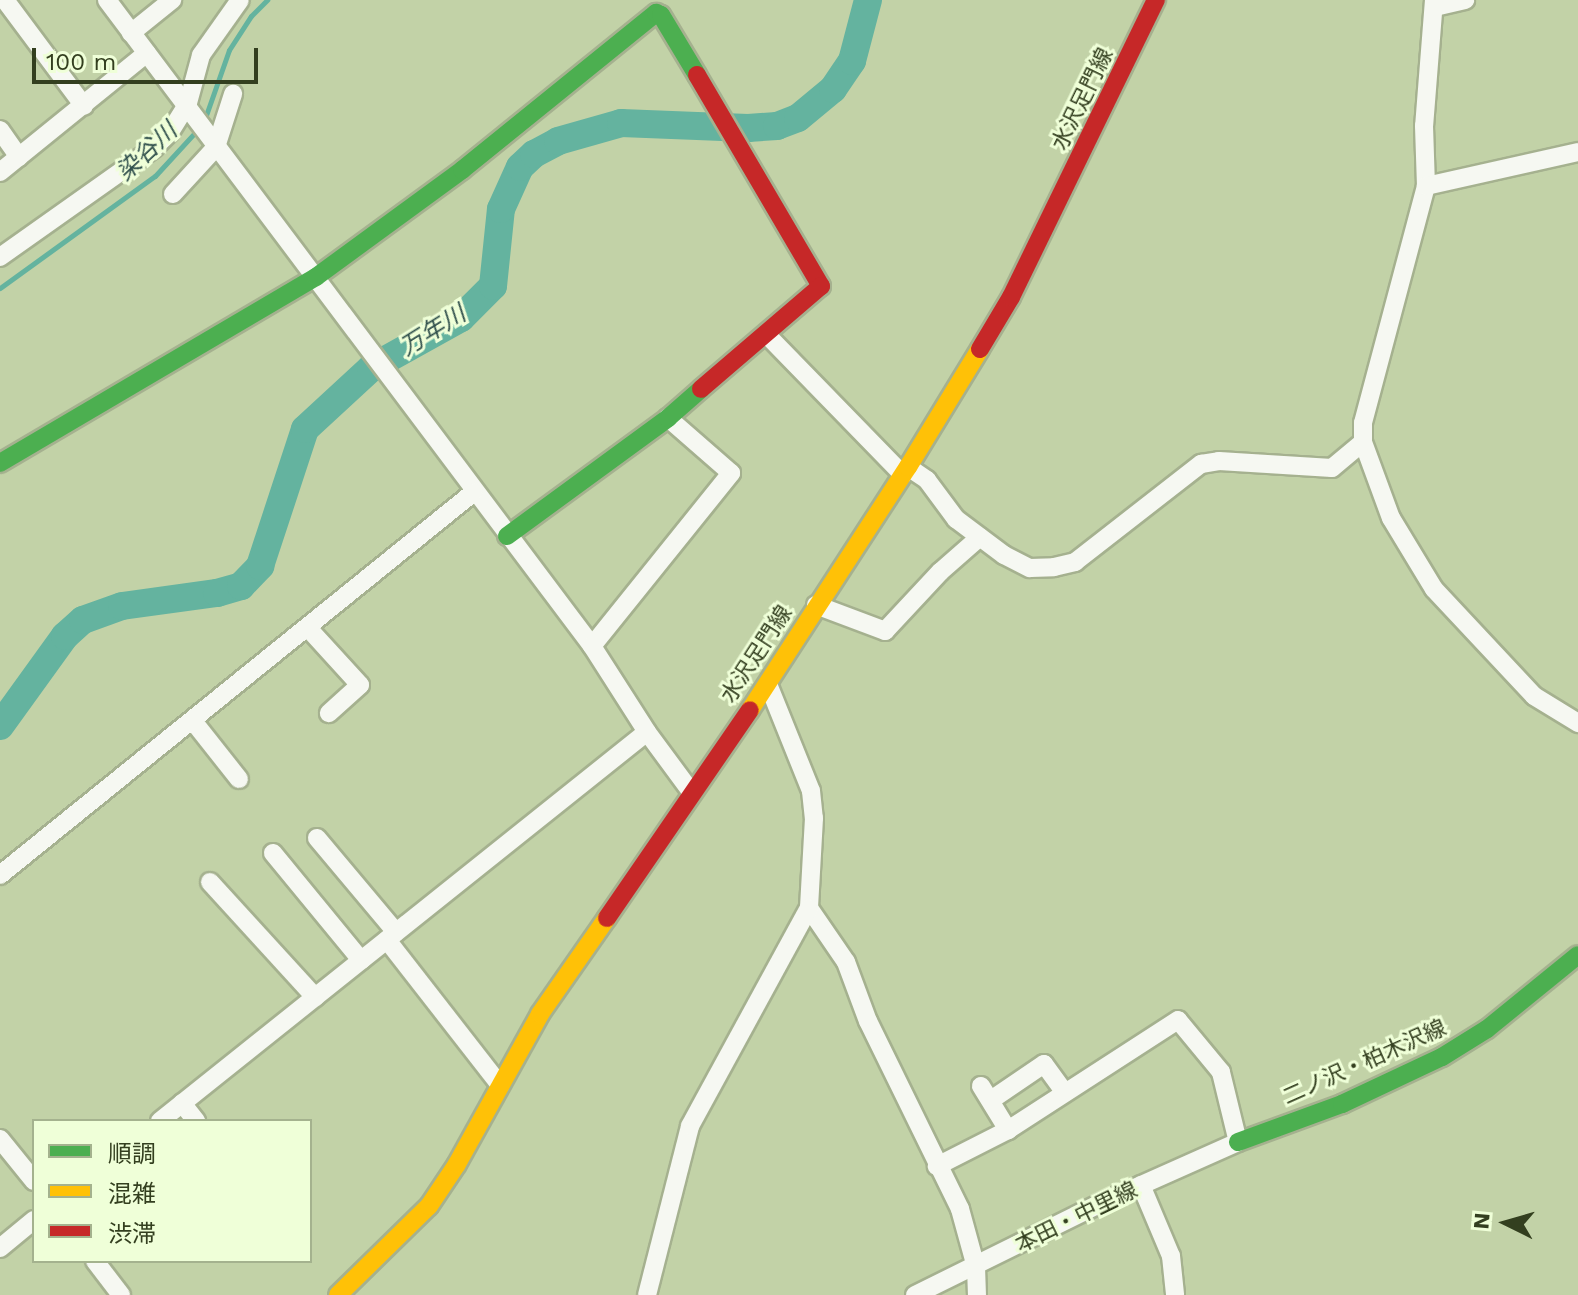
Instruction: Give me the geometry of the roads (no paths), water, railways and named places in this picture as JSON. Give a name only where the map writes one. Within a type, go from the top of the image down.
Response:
[{"type":"street","points":[[5,0],[84,106]]},
{"type":"street","points":[[107,0],[592,646],[647,732],[692,793]]},
{"type":"street","points":[[131,33],[172,0]]},
{"type":"street","points":[[0,257],[154,148],[189,113],[201,55],[240,0]]},
{"type":"street","name":"水沢足門線","points":[[338,1295],[429,1206],[457,1164],[540,1014],[768,684],[905,471],[1011,297],[1156,0]]},
{"type":"street","points":[[1465,0],[1434,3],[1424,126],[1426,186],[1363,423],[1363,442],[1391,518],[1434,589],[1534,696],[1578,723]]},
{"type":"street","points":[[0,463],[316,277],[462,170],[656,13],[661,15],[821,286],[668,418],[507,536]]},
{"type":"street","points":[[0,172],[147,53]]},
{"type":"street","points":[[173,194],[211,140],[233,94]]},
{"type":"street","points":[[0,130],[19,157]]},
{"type":"street","points":[[1426,186],[1578,152]]},
{"type":"street","points":[[767,335],[905,471],[927,480],[943,505],[1004,555],[1030,568],[1075,562],[1201,464],[1219,461],[1332,468],[1363,442]]},
{"type":"street","points":[[592,646],[731,473],[668,418]]},
{"type":"street","points":[[0,875],[474,492]]},
{"type":"street","points":[[816,605],[885,631],[940,572],[980,537]]},
{"type":"street","points":[[308,628],[360,685],[329,713]]},
{"type":"street","points":[[647,1295],[690,1126],[809,908],[814,818],[811,791],[768,684]]},
{"type":"street","points":[[193,721],[239,779]]},
{"type":"street","points":[[162,1119],[647,732]]},
{"type":"street","points":[[317,838],[500,1085]]},
{"type":"street","points":[[273,853],[361,960]]},
{"type":"street","points":[[210,882],[315,997]]},
{"type":"street","points":[[809,908],[846,962],[868,1021],[960,1209],[976,1267],[977,1295]]},
{"type":"street","name":"二ノ沢・柏木沢線","points":[[1238,1142],[1342,1104],[1442,1057],[1487,1029],[1578,955]]},
{"type":"street","points":[[937,1166],[1008,1130],[1178,1020],[1221,1072],[1238,1142]]},
{"type":"street","points":[[1008,1130],[986,1093],[1044,1064],[1064,1092]]},
{"type":"street","points":[[182,1103],[194,1119]]},
{"type":"street","points":[[0,1139],[32,1179]]},
{"type":"street","name":"本田・中里線","points":[[915,1295],[1141,1185],[1238,1142]]},
{"type":"street","points":[[1141,1185],[1171,1256],[1175,1295]]},
{"type":"street","points":[[0,1248],[32,1222]]},
{"type":"street","points":[[97,1263],[121,1295]]},
{"type":"waterway","name":"染谷川","points":[[204,121],[229,50],[251,16],[267,0]]},
{"type":"waterway","name":"万年川","points":[[0,726],[65,636],[83,620],[122,606],[217,593],[241,586],[260,566],[305,429],[371,368],[461,318],[493,286],[501,209],[520,167],[534,154],[558,141],[621,123],[748,128],[777,126],[798,118],[833,89],[852,61],[868,0]]},
{"type":"waterway","name":"染谷川","points":[[0,288],[155,176],[198,129]]}]
